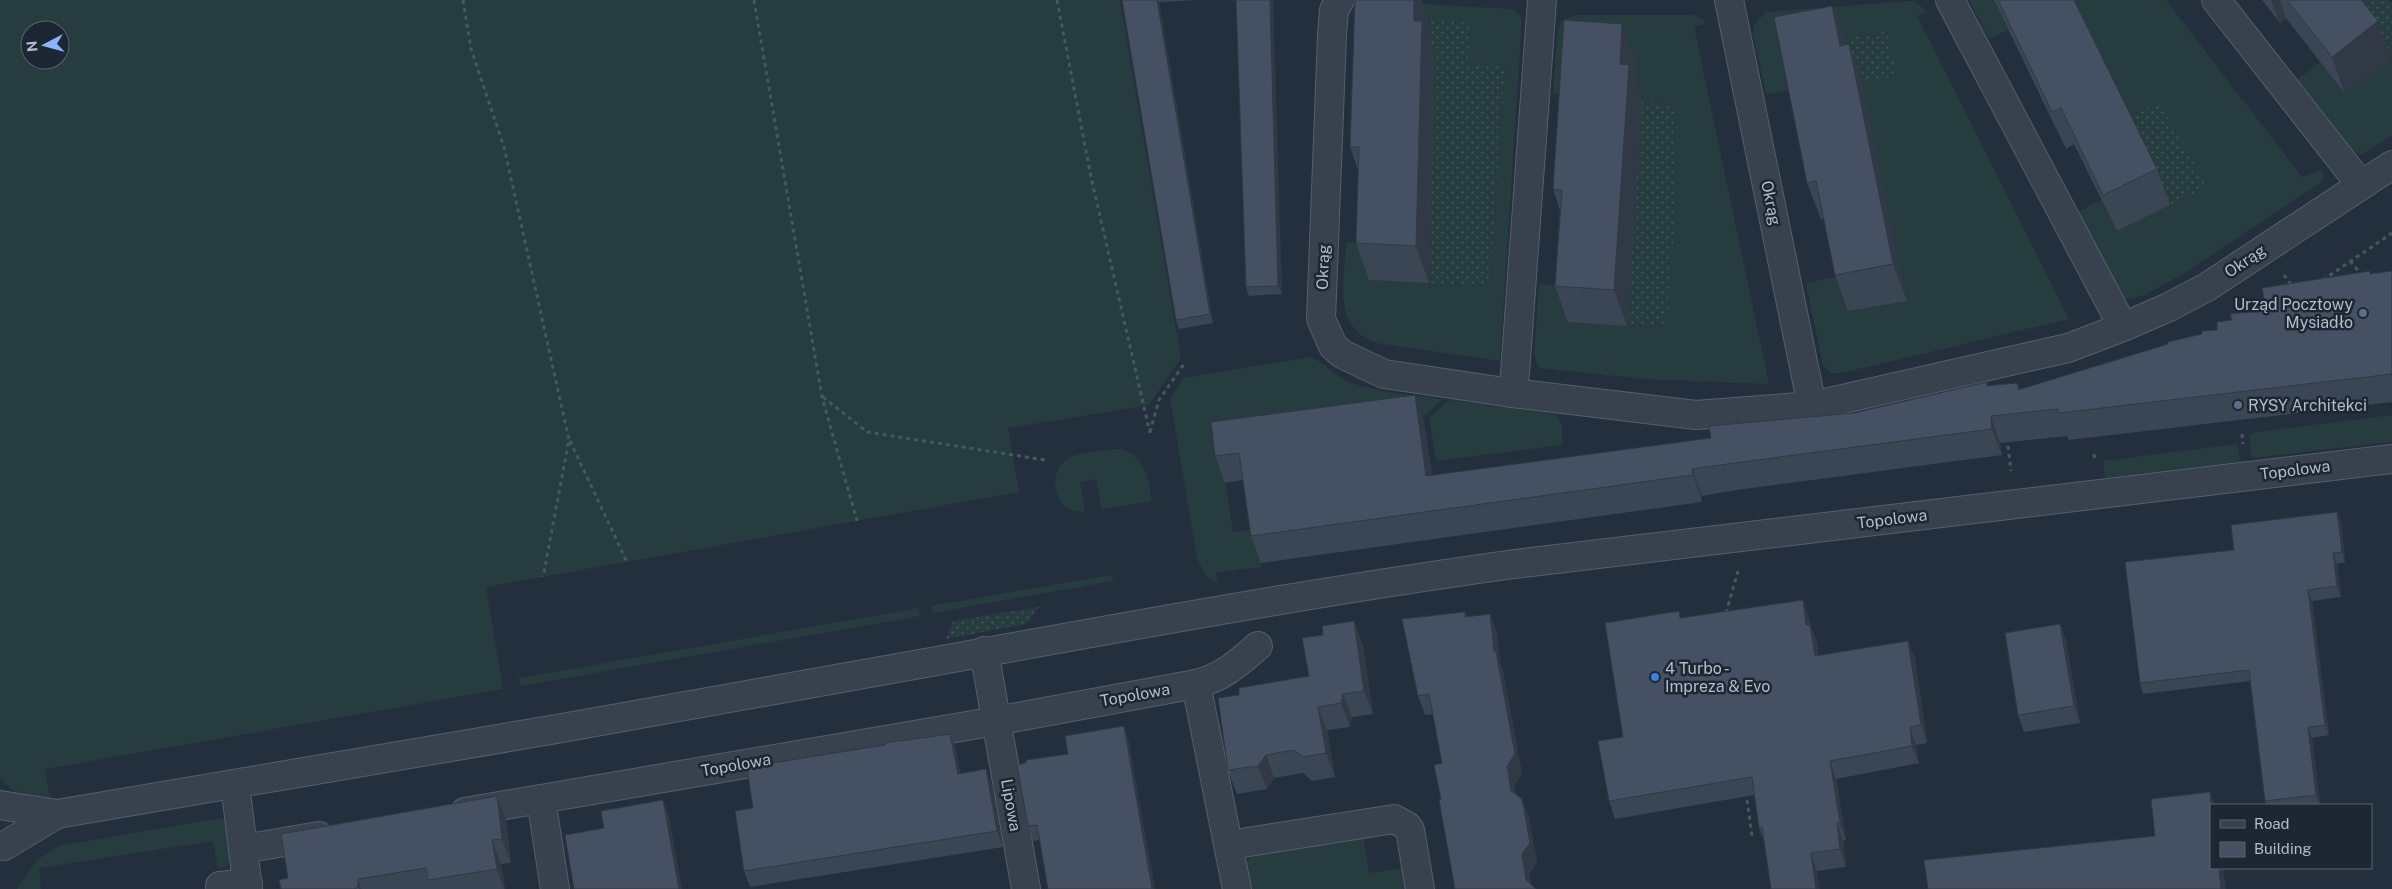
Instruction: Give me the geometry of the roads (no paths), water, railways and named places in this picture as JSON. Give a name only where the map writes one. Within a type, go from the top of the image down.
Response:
[{"type":"street","name":"Okrąg","points":[[1340,0],[1334,10],[1332,35],[1321,319],[1326,334],[1333,346],[1342,354],[1384,374],[1512,393],[1696,415],[1812,406],[2068,348],[2124,327],[2169,307],[2207,287],[2392,165]]},
{"type":"street","points":[[1512,393],[1542,0]]},
{"type":"street","name":"Okrąg","points":[[1729,0],[1812,406]]},
{"type":"street","points":[[1950,0],[2124,327]]},
{"type":"street","points":[[2216,0],[2361,185]]},
{"type":"street","name":"Topolowa","points":[[57,814],[1196,613],[1393,581],[1516,564],[2392,459]]},
{"type":"street","name":"Topolowa","points":[[445,815],[996,721],[1196,684],[1212,680],[1228,671],[1258,646]]},
{"type":"street","name":"Lipowa","points":[[984,651],[1026,889]]},
{"type":"street","points":[[1196,684],[1229,845],[1236,889]]},
{"type":"street","points":[[220,886],[248,886],[235,784]]},
{"type":"street","points":[[541,799],[555,889]]},
{"type":"street","points":[[0,805],[57,814]]},
{"type":"street","points":[[0,811],[5,826],[2,853]]},
{"type":"street","points":[[2,853],[57,814]]},
{"type":"street","points":[[1229,845],[1394,819],[1407,826],[1410,830],[1420,889]]},
{"type":"street","points":[[243,848],[339,832]]},
{"type":"place","name":"Urząd Pocztowy Mysiadło","points":[[2363,313]]},
{"type":"place","name":"RYSY Architekci","points":[[2238,405]]},
{"type":"place","name":"4 Turbo - Impreza & Evo","points":[[1655,677]]}]
